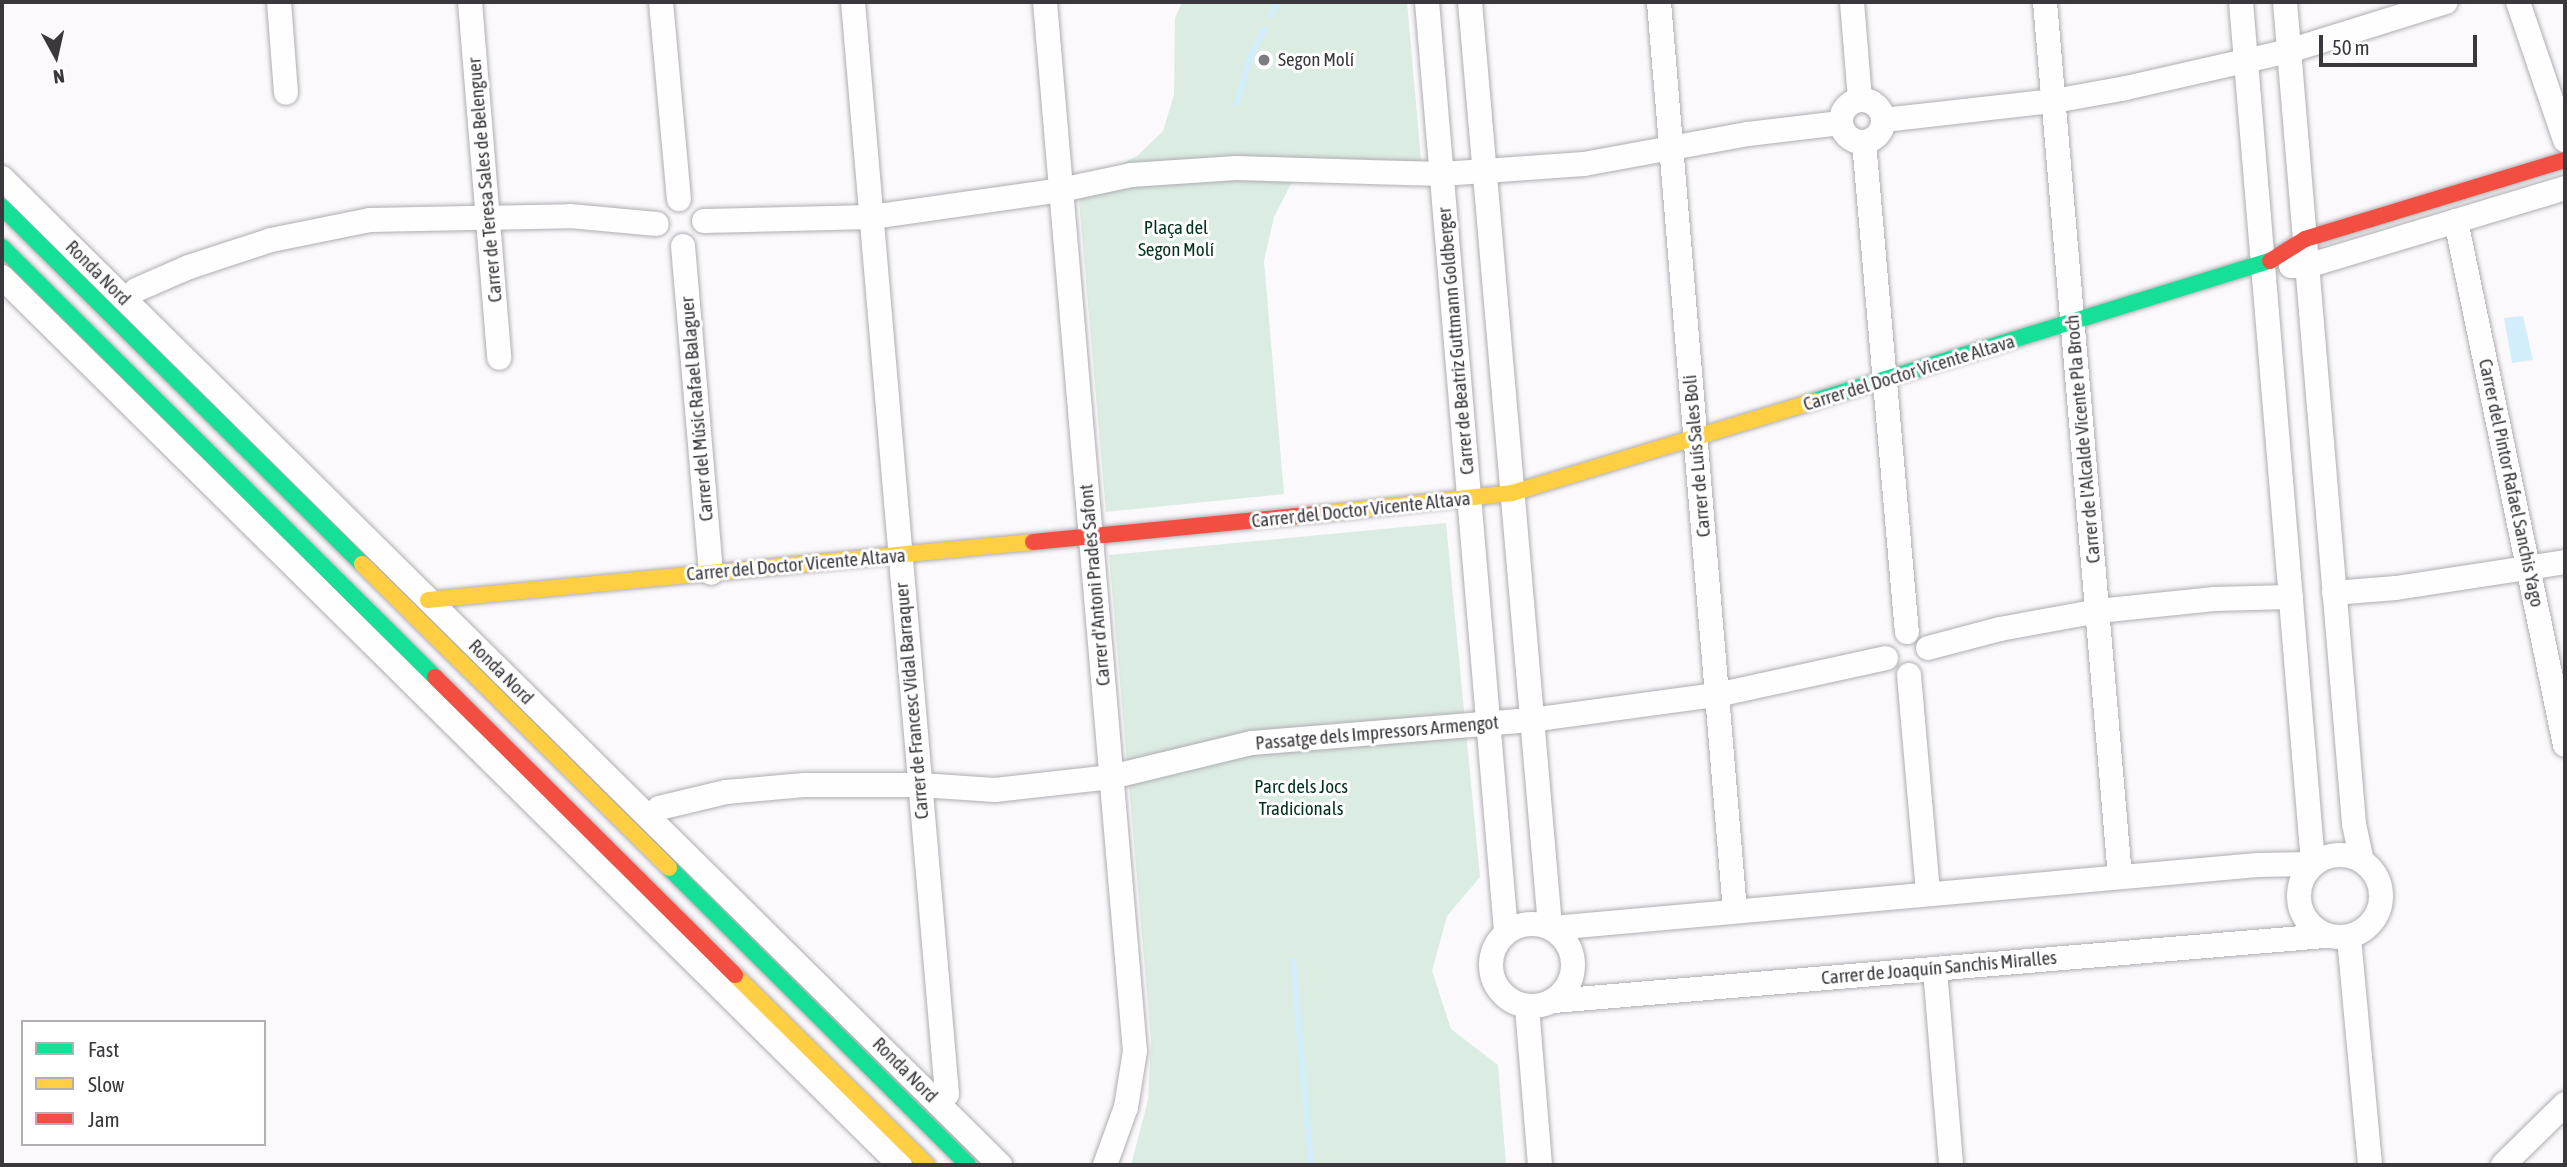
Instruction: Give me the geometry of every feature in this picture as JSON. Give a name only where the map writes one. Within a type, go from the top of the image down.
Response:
[{"type":"main road","name":"Carrer del Doctor Vicente Altava","points":[[428,600],[1512,493],[2263,265],[2305,239],[2565,160]]},
{"type":"main road","name":"Ronda Nord","points":[[2,207],[968,1165]]},
{"type":"main road","points":[[2,247],[927,1165]]},
{"type":"street","points":[[279,2],[286,93]]},
{"type":"street","name":"Carrer de Teresa Sales de Belenguer","points":[[470,2],[499,358]]},
{"type":"street","points":[[661,2],[679,199]]},
{"type":"street","name":"Carrer de Francesc Vidal Barraquer","points":[[853,2],[947,1094],[939,1104]]},
{"type":"street","name":"Carrer d'Antoni Prades Safont","points":[[1045,2],[1135,1051],[1126,1107],[1105,1165]]},
{"type":"street","name":"Carrer de Beatriz Guttmann Goldberger","points":[[1427,2],[1506,932]]},
{"type":"street","points":[[1470,2],[1551,927],[1572,949],[1573,969],[1573,979],[1554,1001],[1527,1007],[1505,997],[1492,976],[1492,952],[1506,932],[1527,923],[1551,927],[2257,865],[2312,863],[2336,853],[2361,858]]},
{"type":"street","name":"Carrer de Luís Sales Boli","points":[[1658,2],[1735,910]]},
{"type":"street","points":[[1852,2],[1860,99]]},
{"type":"street","name":"Carrer de l'Alcalde Vicente Pla Broch","points":[[2045,2],[2120,877]]},
{"type":"street","points":[[2241,2],[2312,863],[2298,889],[2303,917],[2337,937],[2371,925],[2382,902],[2379,877],[2361,858],[2354,824],[2285,2]]},
{"type":"street","points":[[1884,120],[2054,101],[2246,61],[2289,51],[2446,2]]},
{"type":"street","points":[[2518,2],[2565,140]]},
{"type":"street","points":[[1860,99],[1878,106],[1884,120],[1877,136],[1864,142],[1849,138],[1840,123],[1843,108],[1860,99]]},
{"type":"street","points":[[704,221],[872,217],[1061,190],[1131,175],[1236,168],[1442,174],[1584,164],[1748,134],[1840,123]]},
{"type":"street","points":[[1864,142],[1906,632]]},
{"type":"street","name":"Ronda Nord","points":[[2,178],[1000,1165]]},
{"type":"street","name":"Carrer del Doctor Vicente Altava","points":[[2263,265],[2307,266],[2565,188]]},
{"type":"street","points":[[679,199],[697,205],[704,221],[698,238],[683,246],[664,239],[657,224],[662,208],[679,199]]},
{"type":"street","points":[[136,290],[189,267],[271,240],[370,220],[487,215],[570,216],[657,224]]},
{"type":"street","name":"Carrer del Pintor Rafael Sanchis Yago","points":[[2456,221],[2565,745]]},
{"type":"street","name":"Carrer del Músic Rafael Balaguer","points":[[683,246],[711,573]]},
{"type":"street","points":[[2,277],[900,1165]]},
{"type":"street","points":[[2334,593],[2529,570],[2565,562]]},
{"type":"street","points":[[1928,648],[2000,629],[2098,611],[2214,599],[2291,597]]},
{"type":"street","points":[[1906,632],[1920,636],[1928,648],[1925,666],[1909,675],[1895,671],[1886,658],[1890,640],[1906,632]]},
{"type":"street","name":"Passatge dels Impressors Armengot","points":[[659,808],[726,792],[804,785],[920,785],[995,790],[1111,777],[1252,743],[1531,720],[1717,695],[1886,658]]},
{"type":"street","points":[[1909,675],[1928,893]]},
{"type":"street","points":[[2337,937],[2370,1165]]},
{"type":"street","name":"Carrer de Joaquín Sanchis Miralles","points":[[1554,1001],[2337,937]]},
{"type":"street","points":[[1935,969],[1951,1165]]},
{"type":"street","points":[[1527,1007],[1540,1165]]},
{"type":"street","points":[[2503,1165],[2565,1104]]},
{"type":"green space","name":"Plaça del Segon Molí","points":[[1182,2],[1407,2],[1423,182],[1294,178],[1274,217],[1264,261],[1284,494],[1106,512],[1077,178],[1104,173],[1137,156],[1163,131],[1174,95],[1175,18]]},
{"type":"green space","name":"Parc dels Jocs Tradicionals","points":[[1446,523],[1480,877],[1447,916],[1432,971],[1451,1029],[1498,1065],[1506,1165],[1131,1165],[1148,1100],[1151,1040],[1109,555]]},
{"type":"water","points":[[2523,316],[2533,360],[2512,363],[2504,318]]},
{"type":"waterway","points":[[1271,15],[1277,2]]},
{"type":"waterway","points":[[1237,103],[1250,57],[1264,29]]},
{"type":"waterway","points":[[1293,961],[1311,1165]]},
{"type":"traffic: fast","points":[[2,207],[362,564]]},
{"type":"traffic: fast","points":[[2,247],[435,677]]},
{"type":"traffic: fast","points":[[1814,401],[2270,261]]},
{"type":"traffic: fast","points":[[669,868],[968,1165]]},
{"type":"traffic: slow","points":[[1328,513],[1512,493],[1814,401]]},
{"type":"traffic: slow","points":[[428,600],[1033,542]]},
{"type":"traffic: slow","points":[[362,564],[669,868]]},
{"type":"traffic: slow","points":[[735,975],[927,1165]]},
{"type":"traffic: jam","points":[[2270,261],[2305,239],[2565,160]]},
{"type":"traffic: jam","points":[[1033,542],[1328,513]]},
{"type":"traffic: jam","points":[[435,677],[735,975]]},
{"type":"place","name":"Segon Molí","points":[[1264,60]]}]
